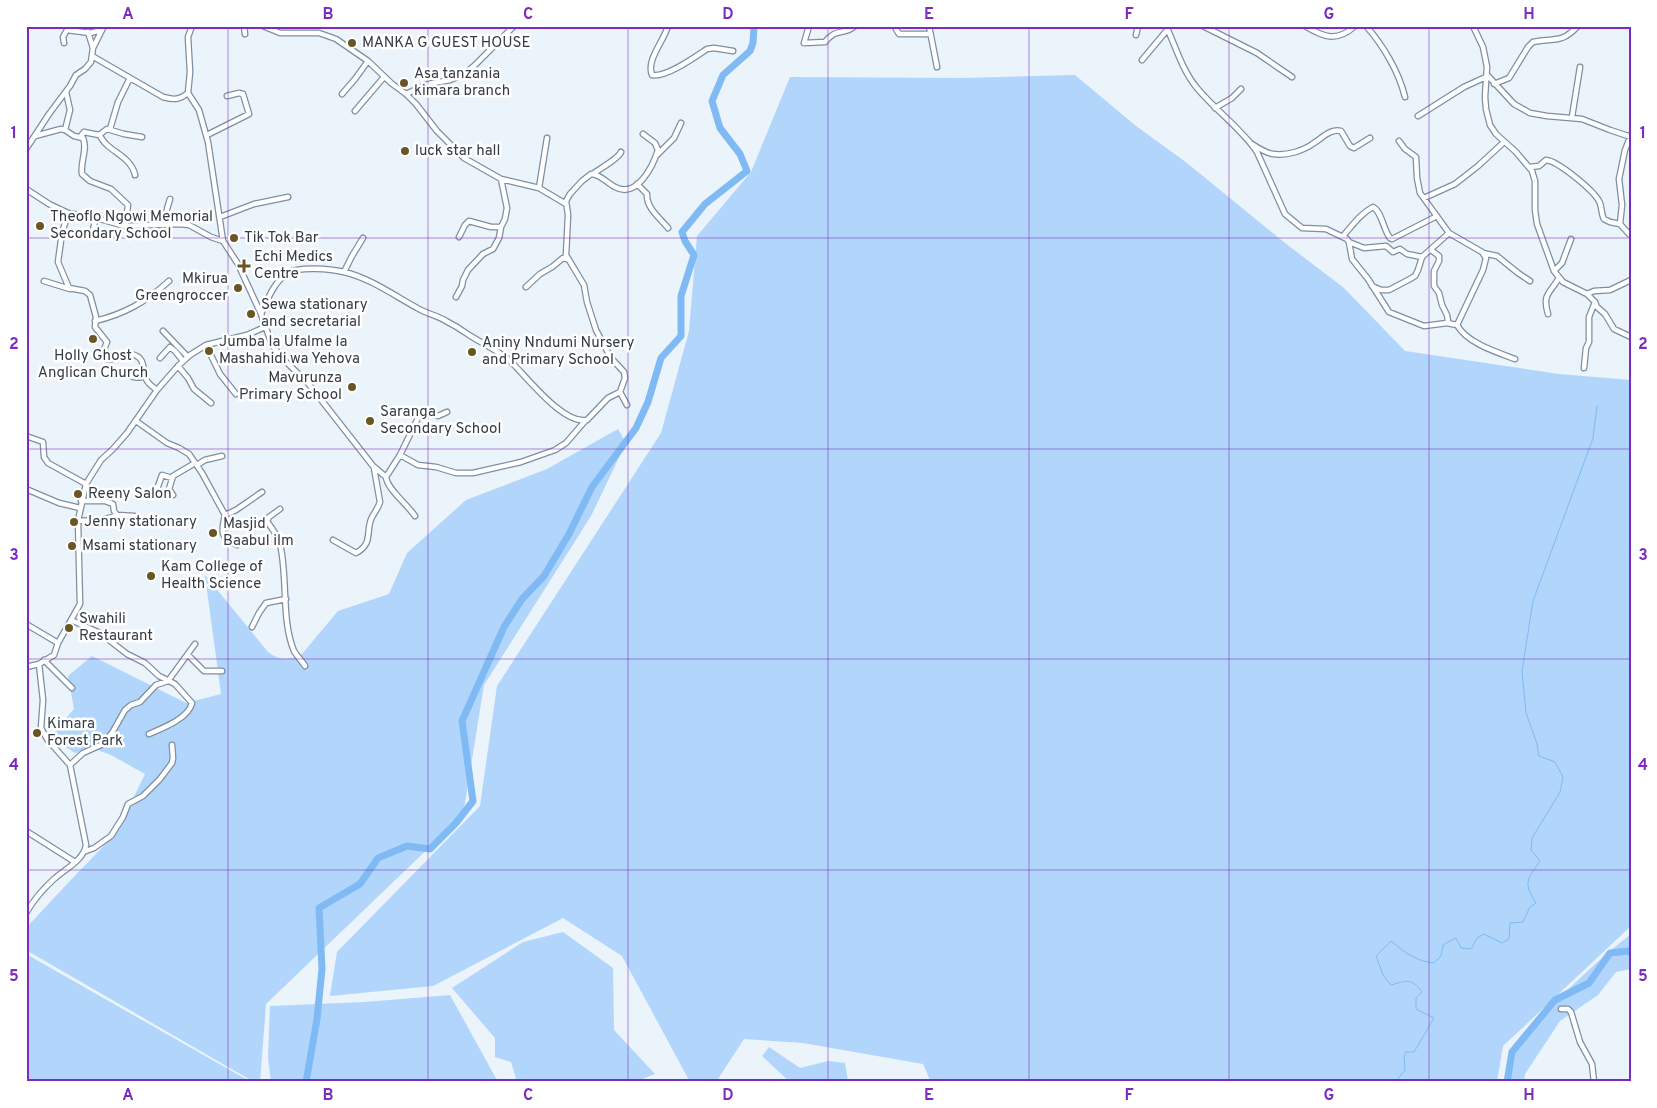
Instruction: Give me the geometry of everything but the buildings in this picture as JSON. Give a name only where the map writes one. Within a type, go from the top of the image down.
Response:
[{"type":"street","points":[[192,26],[188,37],[190,72],[188,93],[199,110],[206,135],[223,241],[238,264],[261,314],[272,345],[283,359],[308,383],[373,466],[386,477],[390,488],[415,516]]},
{"type":"street","points":[[244,26],[245,34]]},
{"type":"street","points":[[263,26],[280,33],[296,34],[321,30],[368,61],[384,77],[406,94],[437,131],[462,156],[501,180],[539,188],[566,204]]},
{"type":"street","points":[[296,26],[296,34]]},
{"type":"street","points":[[406,94],[428,84],[450,80],[464,74],[514,26]]},
{"type":"street","points":[[668,26],[651,64],[650,73],[652,75],[657,76],[666,73],[707,49],[714,48],[733,51]]},
{"type":"street","points":[[809,26],[804,43],[825,42],[833,33],[850,30],[854,26]]},
{"type":"street","points":[[897,26],[896,29],[900,34],[930,34]]},
{"type":"street","points":[[929,26],[937,67]]},
{"type":"street","points":[[1136,35],[1138,26]]},
{"type":"street","points":[[1203,26],[1256,54],[1292,77]]},
{"type":"street","points":[[1305,26],[1328,37],[1342,36],[1355,26]]},
{"type":"street","points":[[1366,26],[1391,63],[1402,85],[1405,96]]},
{"type":"street","points":[[1473,26],[1483,47],[1487,67],[1488,76],[1485,97],[1490,125],[1496,134],[1530,167],[1535,181],[1537,224],[1554,270],[1563,282],[1587,294],[1605,314],[1614,329],[1631,337]]},
{"type":"street","points":[[1494,84],[1509,78],[1533,42],[1558,39],[1568,35],[1578,26]]},
{"type":"street","points":[[1142,60],[1167,27]]},
{"type":"street","points":[[1167,27],[1176,51],[1193,82],[1215,108],[1251,143],[1262,161],[1285,214],[1302,228],[1326,230],[1343,236],[1349,242],[1364,248],[1386,246],[1393,252],[1400,249],[1406,254],[1422,257]]},
{"type":"street","points":[[64,43],[63,37],[67,30],[88,32],[103,28]]},
{"type":"street","points":[[26,149],[76,75],[91,62],[93,48],[103,28]]},
{"type":"street","points":[[88,32],[93,48]]},
{"type":"street","points":[[92,56],[168,98],[178,99],[188,93]]},
{"type":"street","points":[[342,94],[368,61]]},
{"type":"street","points":[[1572,117],[1580,67]]},
{"type":"street","points":[[1488,76],[1514,104],[1530,113],[1572,117],[1631,136],[1625,150],[1619,179],[1622,205],[1620,224]]},
{"type":"street","points":[[1418,116],[1464,87],[1488,76]]},
{"type":"street","points":[[355,111],[384,77]]},
{"type":"street","points":[[110,129],[118,102],[130,78]]},
{"type":"street","points":[[1215,108],[1232,98],[1241,89]]},
{"type":"street","points":[[65,130],[70,110],[66,92]]},
{"type":"street","points":[[206,135],[248,114],[243,94],[227,96]]},
{"type":"street","points":[[656,156],[674,138],[681,123]]},
{"type":"street","points":[[35,136],[61,129],[80,137],[85,143],[81,162],[82,174],[90,181],[111,189],[128,205],[124,226]]},
{"type":"street","points":[[99,135],[102,131],[110,129],[124,134],[142,136]]},
{"type":"street","points":[[1251,143],[1273,154],[1293,153],[1337,130],[1343,132],[1350,146],[1354,148],[1370,138]]},
{"type":"street","points":[[80,137],[84,132],[99,135],[106,145],[129,162],[135,175]]},
{"type":"street","points":[[594,173],[620,189],[627,189],[638,184],[647,174],[658,150],[658,147],[652,140],[643,134]]},
{"type":"street","points":[[539,188],[547,138]]},
{"type":"street","points":[[1399,141],[1404,149],[1416,157],[1420,193],[1449,233],[1483,253],[1497,256],[1530,281]]},
{"type":"street","points":[[1424,198],[1455,184],[1504,142]]},
{"type":"street","points":[[400,455],[418,465],[436,467],[456,474],[473,474],[521,462],[555,450],[566,443],[606,400],[620,392],[624,372],[612,358],[596,330],[584,285],[567,258],[568,215],[566,204],[570,194],[582,181],[616,159],[621,152]]},
{"type":"street","points":[[1530,167],[1539,166],[1546,160],[1554,163],[1578,179],[1598,198],[1604,219],[1620,224],[1629,234]]},
{"type":"street","points":[[456,297],[468,270],[483,254],[494,247],[500,234],[507,208],[501,180]]},
{"type":"street","points":[[638,184],[647,194],[649,206],[668,228]]},
{"type":"street","points":[[26,189],[49,204],[68,213],[124,226],[189,225],[223,241]]},
{"type":"street","points":[[220,217],[254,204],[288,198]]},
{"type":"street","points":[[166,224],[170,199]]},
{"type":"street","points":[[1343,236],[1352,227],[1356,219],[1374,207],[1377,210],[1385,232],[1392,239],[1437,216]]},
{"type":"street","points":[[68,213],[58,257],[59,267],[71,290]]},
{"type":"street","points":[[85,233],[92,233],[96,218]]},
{"type":"street","points":[[458,237],[469,221],[491,227],[501,227]]},
{"type":"street","points":[[1372,286],[1381,290],[1389,290],[1410,279],[1418,270],[1422,257],[1449,233]]},
{"type":"street","points":[[344,272],[363,238]]},
{"type":"street","points":[[1554,270],[1562,263],[1571,239]]},
{"type":"street","points":[[1349,242],[1352,259],[1389,312],[1424,326],[1447,323],[1457,325],[1468,339],[1514,359]]},
{"type":"street","points":[[1430,250],[1439,256],[1439,261],[1434,271],[1434,285],[1440,293],[1442,305],[1448,315],[1447,323]]},
{"type":"street","points":[[1457,325],[1483,270],[1486,258],[1483,253]]},
{"type":"street","points":[[526,288],[543,272],[552,268],[563,258],[567,258]]},
{"type":"street","points":[[261,314],[275,287],[286,274],[293,271],[310,269],[344,272],[368,281],[447,321],[488,346],[507,359],[538,391],[557,407],[571,416],[585,421]]},
{"type":"street","points":[[1548,314],[1547,293],[1559,278]]},
{"type":"street","points":[[1587,294],[1594,291],[1610,290],[1631,280]]},
{"type":"street","points":[[44,281],[71,290],[85,291],[90,294],[96,317],[96,330],[107,342],[104,351],[107,360],[131,354],[143,361],[148,382],[157,390]]},
{"type":"street","points":[[95,321],[132,309],[169,281]]},
{"type":"street","points":[[1584,368],[1586,348],[1589,342],[1589,317],[1595,302]]},
{"type":"street","points":[[26,666],[39,664],[54,655],[58,643],[78,608],[80,601],[78,521],[80,508],[86,484],[101,460],[113,449],[136,421],[157,390],[183,361],[206,345],[251,334],[265,327]]},
{"type":"street","points":[[163,331],[188,357]]},
{"type":"street","points":[[206,345],[220,374],[236,394]]},
{"type":"street","points":[[160,358],[170,347],[176,351],[183,361]]},
{"type":"street","points":[[178,366],[194,389],[210,402]]},
{"type":"street","points":[[125,373],[134,377],[145,375]]},
{"type":"street","points":[[620,392],[628,405]]},
{"type":"street","points":[[386,477],[400,455],[421,413],[424,412],[438,416],[447,412]]},
{"type":"street","points":[[136,421],[167,443],[189,454],[226,515],[222,533],[227,540],[238,545]]},
{"type":"street","points":[[26,436],[44,442],[44,457],[48,463],[86,484]]},
{"type":"street","points":[[173,495],[169,489],[172,478],[205,460],[222,456]]},
{"type":"street","points":[[333,540],[356,552],[368,542],[371,518],[380,504],[373,466]]},
{"type":"street","points":[[157,489],[162,475],[172,478]]},
{"type":"street","points":[[26,489],[59,503],[80,508]]},
{"type":"street","points":[[226,515],[262,492]]},
{"type":"street","points":[[82,501],[111,502],[117,515]]},
{"type":"street","points":[[280,509],[267,520],[280,542],[291,641],[296,655],[306,666]]},
{"type":"street","points":[[78,521],[114,517],[117,515],[134,516]]},
{"type":"street","points":[[252,626],[266,603],[286,599]]},
{"type":"street","points":[[71,620],[100,633],[127,654],[145,663],[159,676],[182,690],[192,702],[188,712],[150,734]]},
{"type":"street","points":[[26,624],[58,643]]},
{"type":"street","points":[[70,765],[83,753],[103,744],[129,706],[138,703],[156,685],[168,681],[195,644]]},
{"type":"street","points":[[188,655],[204,671],[222,671]]},
{"type":"street","points":[[44,660],[72,688]]},
{"type":"street","points":[[39,664],[43,700],[41,728],[47,739],[70,765],[86,851]]},
{"type":"street","points":[[26,912],[28,905],[54,879],[86,851],[94,848],[111,836],[123,817],[128,804],[143,796],[160,779],[172,763],[174,758],[172,745]]},
{"type":"street","points":[[26,830],[75,862]]},
{"type":"street","points":[[1562,1009],[1568,1009],[1571,1012],[1580,1042],[1592,1064],[1594,1082]]},
{"type":"shaded area","points":[[1075,75],[1136,126],[1187,163],[1285,243],[1344,288],[1405,351],[1559,374],[1631,380],[1631,926],[1503,1046],[1497,1082],[931,1082],[923,1064],[803,1043],[744,1039],[716,1082],[690,1082],[622,956],[563,918],[433,986],[330,996],[337,952],[480,806],[497,686],[661,433],[689,331],[697,236],[751,172],[790,77],[961,78]]},
{"type":"shaded area","points":[[618,429],[626,443],[591,516],[484,685],[463,815],[266,1004],[260,1082],[254,1082],[26,950],[26,928],[117,832],[145,774],[111,755],[92,748],[75,753],[50,737],[74,709],[68,676],[92,656],[186,703],[221,694],[205,575],[268,652],[281,658],[298,656],[302,654],[338,611],[389,594],[407,553],[466,500],[547,469]]},
{"type":"shaded area","points":[[563,932],[613,968],[614,1030],[655,1074],[635,1082],[517,1082],[511,1062],[495,1057],[495,1038],[452,988],[523,942]]},
{"type":"shaded area","points":[[1631,934],[1631,969],[1616,972],[1598,995],[1560,1021],[1525,1074],[1524,1082],[1504,1082],[1513,1048],[1533,1022],[1606,954]]},
{"type":"shaded area","points":[[26,954],[251,1082],[26,1082]]},
{"type":"shaded area","points":[[450,995],[498,1082],[271,1082],[268,1058],[270,1006],[365,1002]]},
{"type":"shaded area","points":[[769,1047],[800,1068],[828,1061],[845,1063],[848,1081],[850,1082],[790,1082],[762,1056]]},
{"type":"waterway","points":[[306,1082],[317,1019],[322,969],[319,908],[360,884],[378,858],[407,846],[430,849],[456,823],[473,801],[462,721],[504,627],[522,599],[544,576],[569,534],[592,487],[636,428],[648,402],[661,358],[681,336],[681,296],[694,255],[685,241],[682,232],[705,204],[747,171],[740,154],[720,128],[712,101],[723,75],[750,51],[753,43],[754,26]]},
{"type":"waterway","points":[[1398,1082],[1397,1080],[1405,1070],[1404,1057],[1406,1052],[1414,1052],[1434,1018],[1416,1009],[1416,998],[1422,992],[1418,987],[1408,981],[1391,985],[1383,975],[1376,956],[1391,941],[1406,953],[1434,963],[1441,956],[1443,945],[1456,938],[1461,948],[1471,949],[1477,938],[1484,934],[1502,943],[1509,939],[1510,923],[1523,922],[1530,907],[1536,903],[1528,886],[1532,872],[1540,861],[1531,850],[1532,838],[1560,792],[1563,777],[1555,762],[1539,756],[1537,744],[1526,713],[1522,671],[1533,601],[1593,438],[1597,406]]},
{"type":"waterway","points":[[1507,1082],[1512,1052],[1555,1000],[1589,983],[1610,953],[1629,951],[1631,953]]},
{"type":"place","name":"MANKA G GUEST HOUSE","points":[[352,43]]},
{"type":"place","name":"Asa tanzania kimara branch","points":[[404,83]]},
{"type":"place","name":"luck star hall","points":[[405,151]]},
{"type":"place","name":"Theoflo Ngowi Memorial Secondary School","points":[[40,226]]},
{"type":"place","name":"Tik Tok Bar","points":[[234,238]]},
{"type":"place","name":"Echi Medics Centre","points":[[244,266]]},
{"type":"place","name":"Mkirua Greengroccer","points":[[238,288]]},
{"type":"place","name":"Sewa stationary and secretarial","points":[[251,314]]},
{"type":"place","name":"Holly Ghost Anglican Church","points":[[93,339]]},
{"type":"place","name":"Jumba la Ufalme la Mashahidi wa Yehova","points":[[209,351]]},
{"type":"place","name":"Aniny Nndumi Nursery and Primary School","points":[[472,352]]},
{"type":"place","name":"Mavurunza Primary School","points":[[352,387]]},
{"type":"place","name":"Saranga Secondary School","points":[[370,421]]},
{"type":"place","name":"Reeny Salon","points":[[78,494]]},
{"type":"place","name":"Jenny stationary","points":[[74,522]]},
{"type":"place","name":"Masjid Baabul ilm","points":[[213,533]]},
{"type":"place","name":"Msami stationary","points":[[72,546]]},
{"type":"place","name":"Kam College of Health Science","points":[[151,576]]},
{"type":"place","name":"Swahili Restaurant","points":[[69,628]]},
{"type":"place","name":"Kimara Forest Park","points":[[37,733]]}]
